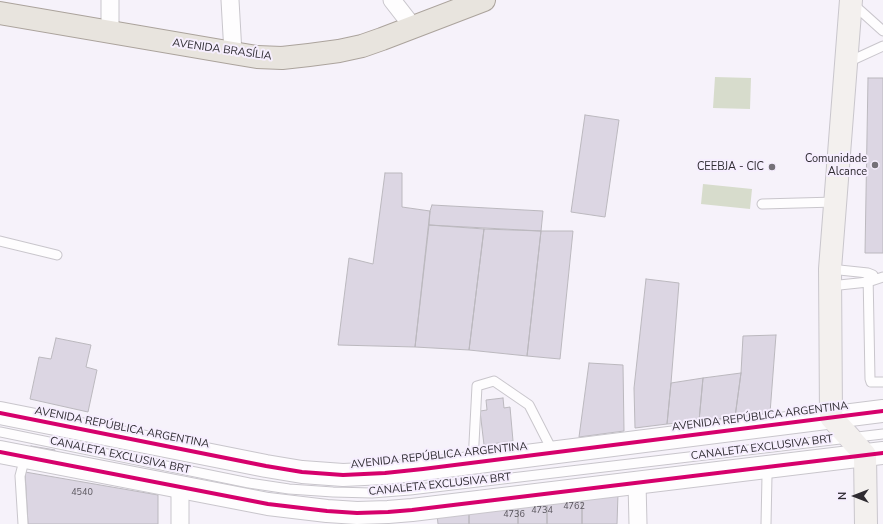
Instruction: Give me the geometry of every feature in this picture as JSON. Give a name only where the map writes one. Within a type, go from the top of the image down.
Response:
[{"type":"main road","name":"AVENIDA BRASÍLIA","points":[[0,13],[257,57],[282,58],[340,51],[362,46],[382,40],[484,0]]},
{"type":"main road","points":[[850,1],[830,277],[831,417],[850,438],[874,454],[866,524]]},
{"type":"street","points":[[110,0],[110,32]]},
{"type":"street","points":[[230,0],[233,53]]},
{"type":"street","points":[[392,0],[413,27]]},
{"type":"street","name":"AVENIDA REPÚBLICA ARGENTINA","points":[[0,413],[266,466],[302,472],[343,475],[385,473],[883,411]]},
{"type":"street","points":[[0,452],[268,504],[357,513],[388,512],[412,517],[637,483],[874,454]]},
{"type":"street","points":[[637,483],[638,524]]},
{"type":"street","points":[[180,487],[180,524]]},
{"type":"lane","points":[[850,1],[883,31]]},
{"type":"lane","points":[[845,64],[883,46]]},
{"type":"lane","points":[[762,204],[835,202]]},
{"type":"lane","points":[[0,241],[57,255]]},
{"type":"lane","points":[[830,277],[882,277]]},
{"type":"lane","points":[[830,277],[868,277]]},
{"type":"lane","points":[[868,277],[870,379],[871,382],[883,382]]},
{"type":"lane","points":[[473,462],[477,386],[494,381],[529,405],[553,452]]},
{"type":"lane","name":"CANALETA EXCLUSIVA BRT","points":[[0,432],[249,483],[289,489],[372,493],[410,490],[883,434]]},
{"type":"lane","points":[[23,524],[20,476],[25,457]]},
{"type":"lane","points":[[766,468],[766,524]]},
{"type":"green space","points":[[715,77],[751,78],[750,109],[713,108]]},
{"type":"green space","points":[[703,184],[752,189],[750,209],[701,204]]},
{"type":"building","name":"Comunidade Alcance","points":[[868,78],[883,78],[883,253],[865,253]]},
{"type":"building","points":[[585,115],[619,120],[605,217],[571,212]]},
{"type":"building","points":[[385,173],[402,173],[402,207],[430,211],[415,347],[338,345],[349,258],[373,264]]},
{"type":"building","points":[[432,205],[543,211],[541,231],[429,225]]},
{"type":"building","points":[[429,225],[484,229],[469,350],[415,347]]},
{"type":"building","points":[[484,229],[541,231],[527,356],[469,350]]},
{"type":"building","points":[[541,231],[573,231],[560,359],[527,356]]},
{"type":"building","points":[[646,279],[679,283],[667,424],[635,428],[634,388]]},
{"type":"building","points":[[776,335],[770,413],[735,417],[741,373],[743,336]]},
{"type":"building","points":[[56,338],[91,345],[86,367],[97,370],[88,412],[30,399],[39,357],[51,359]]},
{"type":"building","points":[[589,363],[623,365],[624,431],[579,437]]},
{"type":"building","points":[[741,373],[735,417],[699,421],[703,378]]},
{"type":"building","points":[[703,378],[699,421],[667,424],[671,383]]},
{"type":"building","points":[[503,398],[504,408],[510,407],[513,441],[484,445],[480,411],[487,410],[486,400]]},
{"type":"building","points":[[31,446],[55,450],[54,455],[30,450]]},
{"type":"building","points":[[25,472],[158,495],[158,524],[28,524]]},
{"type":"building","points":[[618,494],[617,524],[582,524],[582,498]]},
{"type":"building","points":[[582,498],[582,524],[547,524],[547,502]]},
{"type":"building","points":[[547,502],[547,524],[518,524],[518,505]]},
{"type":"building","points":[[518,505],[518,524],[469,524],[469,510]]},
{"type":"building","points":[[469,510],[469,524],[438,524],[437,514]]},
{"type":"cycle path","points":[[0,413],[266,466],[302,472],[343,475],[423,469],[883,411]]},
{"type":"cycle path","points":[[0,452],[268,504],[357,513],[412,510],[883,453]]},
{"type":"place","name":"Comunidade Alcance","points":[[875,165]]},
{"type":"place","name":"CEEBJA - CIC","points":[[772,167]]}]
